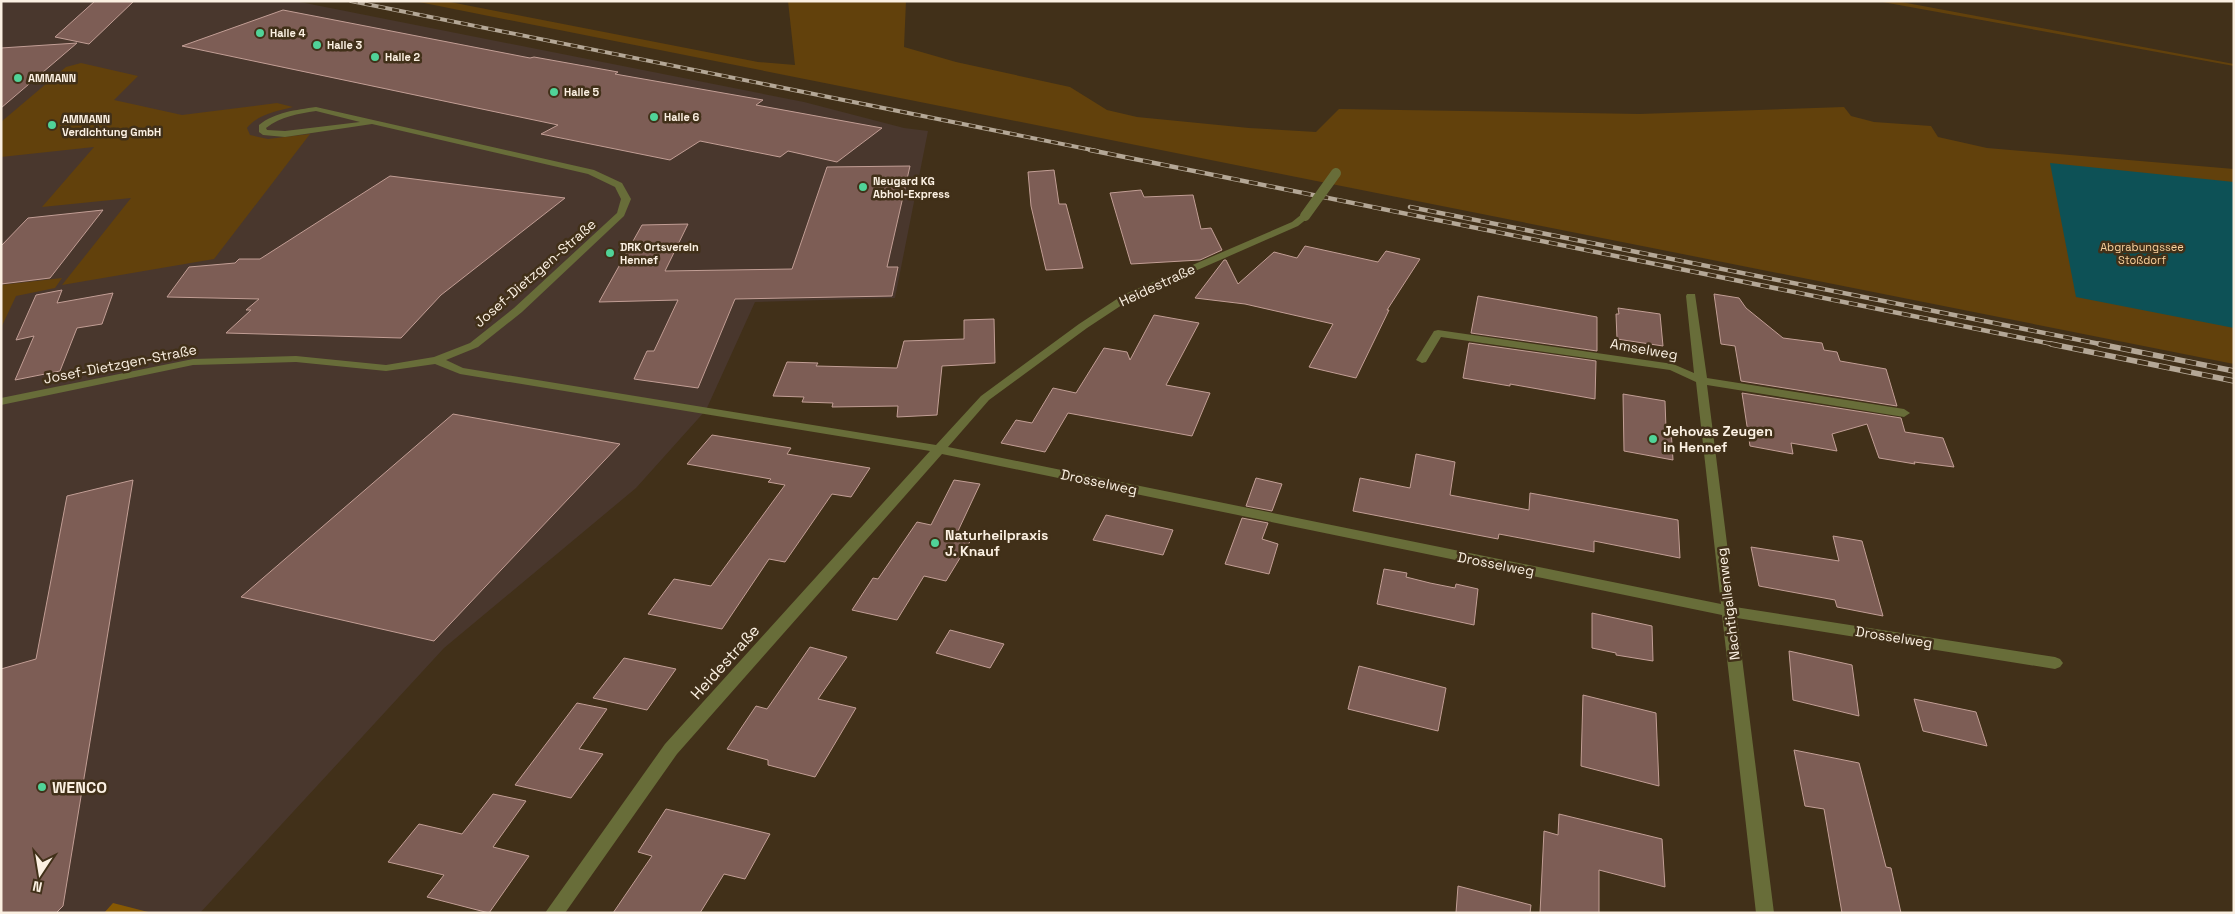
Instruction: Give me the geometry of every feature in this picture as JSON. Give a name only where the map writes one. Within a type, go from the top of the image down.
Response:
[{"type":"street","name":"Josef-Dietzgen-Straße","points":[[1,402],[194,362],[296,359],[386,368],[436,360],[474,345],[518,310],[621,214],[626,199],[619,185],[591,172],[316,110],[283,115],[267,122],[262,127],[264,132],[285,134],[369,122]]},
{"type":"street","name":"Heidestraße","points":[[554,913],[671,749],[985,398],[1083,326],[1127,297],[1294,224],[1305,216],[1336,173]]},
{"type":"street","name":"Nachtigallenweg","points":[[1691,296],[1703,381],[1728,611],[1765,913]]},
{"type":"street","name":"Amselweg","points":[[1422,360],[1438,333],[1673,367],[1703,381],[1904,413]]},
{"type":"street","points":[[436,360],[460,371],[939,449]]},
{"type":"street","name":"Drosselweg","points":[[939,449],[1728,611],[2055,663]]},
{"type":"shaded area","points":[[1,1],[295,1],[804,102],[904,128],[928,131],[895,298],[755,302],[706,410],[636,488],[444,648],[200,913],[1,913]]},
{"type":"shaded area","points":[[113,903],[152,913],[104,913]]},
{"type":"green space","name":"Abgrabungssee Stoßdorf","points":[[414,1],[445,1],[758,62],[795,65],[788,1],[906,1],[904,47],[956,62],[1070,87],[1107,110],[1137,117],[1249,128],[1316,132],[1339,109],[1639,114],[1844,107],[1851,116],[1874,122],[1931,126],[1938,137],[1987,148],[2234,169],[2234,364]]},
{"type":"green space","points":[[1877,1],[1896,1],[2234,64],[2234,66]]},
{"type":"green space","points":[[81,63],[138,76],[114,100],[182,115],[277,103],[293,107],[257,119],[247,128],[250,135],[268,139],[310,134],[214,259],[62,285],[131,198],[42,207],[94,147],[1,157],[1,122],[66,67]]},
{"type":"green space","points":[[62,278],[55,288],[16,296],[1,328],[1,285]]},
{"type":"water","name":"Abgrabungssee Stoßdorf","points":[[2050,163],[2234,182],[2234,328],[2076,297]]},
{"type":"building","points":[[95,1],[134,1],[89,44],[55,37]]},
{"type":"building","points":[[283,10],[530,58],[534,57],[618,72],[615,74],[763,100],[756,105],[882,128],[837,162],[788,151],[780,157],[700,141],[670,160],[541,134],[558,125],[182,46]]},
{"type":"building","name":"AMMANN","points":[[77,43],[1,108],[1,48]]},
{"type":"building","points":[[910,166],[887,267],[898,267],[892,296],[735,299],[698,388],[634,379],[647,351],[654,351],[678,300],[599,302],[642,225],[688,224],[665,271],[792,269],[827,167]]},
{"type":"building","points":[[1054,170],[1059,204],[1066,204],[1083,268],[1046,270],[1031,206],[1028,172]]},
{"type":"building","points":[[390,176],[565,198],[441,295],[401,338],[226,333],[251,310],[246,310],[259,299],[167,297],[189,267],[235,263],[239,259],[260,259]]},
{"type":"building","points":[[1141,190],[1144,197],[1193,195],[1201,229],[1211,228],[1222,250],[1200,260],[1131,264],[1110,193]]},
{"type":"building","points":[[103,210],[50,278],[1,284],[1,246],[28,218]]},
{"type":"building","points":[[1305,246],[1378,262],[1386,251],[1420,259],[1387,310],[1389,310],[1356,378],[1309,367],[1333,324],[1245,304],[1195,298],[1224,260],[1226,260],[1238,284],[1274,252],[1297,258]]},
{"type":"building","points":[[62,290],[57,303],[113,293],[102,324],[77,328],[60,371],[15,380],[34,336],[16,340],[36,295]]},
{"type":"building","points":[[1714,294],[1739,298],[1746,308],[1783,338],[1822,343],[1824,350],[1837,352],[1840,361],[1886,369],[1897,406],[1741,381],[1735,346],[1721,344]]},
{"type":"building","points":[[1478,296],[1597,317],[1597,351],[1471,333]]},
{"type":"building","points":[[1618,308],[1660,314],[1663,346],[1617,339],[1616,314],[1619,314]]},
{"type":"building","points":[[1154,315],[1199,323],[1166,385],[1210,393],[1192,436],[1068,413],[1045,452],[1001,443],[1016,420],[1032,423],[1053,388],[1076,393],[1104,348],[1127,352],[1130,360]]},
{"type":"building","points":[[994,319],[995,363],[942,366],[937,415],[897,417],[898,406],[832,407],[833,403],[802,402],[804,397],[773,396],[787,362],[818,363],[816,366],[897,368],[904,341],[964,339],[964,320]]},
{"type":"building","points":[[1469,343],[1596,361],[1595,399],[1463,378]]},
{"type":"building","points":[[1742,393],[1901,418],[1905,432],[1943,438],[1954,467],[1914,462],[1915,464],[1879,458],[1867,424],[1832,434],[1837,451],[1791,443],[1793,454],[1750,446]]},
{"type":"building","points":[[1623,394],[1665,401],[1666,429],[1671,430],[1673,460],[1624,451]]},
{"type":"building","points":[[453,414],[620,444],[434,641],[241,597]]},
{"type":"building","points":[[712,435],[791,448],[787,454],[870,468],[851,497],[832,494],[785,562],[769,559],[722,629],[648,614],[674,579],[711,586],[785,485],[768,482],[771,479],[687,464]]},
{"type":"building","points":[[1416,454],[1455,462],[1450,495],[1529,510],[1530,493],[1678,520],[1680,558],[1594,541],[1594,552],[1499,534],[1498,539],[1353,511],[1360,478],[1410,488]]},
{"type":"building","points":[[1256,478],[1282,484],[1272,511],[1246,506]]},
{"type":"building","name":"WENCO","points":[[133,480],[63,906],[56,913],[1,913],[1,669],[36,659],[67,496]]},
{"type":"building","points":[[954,480],[980,484],[958,531],[974,535],[946,581],[924,576],[897,620],[852,610],[873,578],[878,579],[917,522],[931,525]]},
{"type":"building","points":[[1106,515],[1173,530],[1163,555],[1093,540]]},
{"type":"building","points":[[1242,518],[1268,523],[1262,539],[1278,544],[1269,574],[1225,564]]},
{"type":"building","points":[[1833,536],[1862,541],[1883,616],[1837,607],[1835,600],[1759,586],[1751,547],[1839,561]]},
{"type":"building","points":[[1384,569],[1407,573],[1406,577],[1430,583],[1455,588],[1456,584],[1478,589],[1474,625],[1377,604]]},
{"type":"building","points":[[1592,613],[1652,626],[1653,661],[1616,655],[1616,653],[1592,648]]},
{"type":"building","points":[[950,630],[1004,644],[990,668],[936,653]]},
{"type":"building","points":[[810,647],[847,657],[818,699],[856,708],[815,777],[768,765],[768,760],[727,749],[756,706],[767,709]]},
{"type":"building","points":[[1789,651],[1852,665],[1859,716],[1793,700]]},
{"type":"building","points":[[624,658],[676,669],[647,710],[593,698]]},
{"type":"building","points":[[1359,666],[1446,688],[1438,731],[1348,709]]},
{"type":"building","points":[[1583,695],[1656,713],[1659,786],[1581,766]]},
{"type":"building","points":[[1914,699],[1976,712],[1987,746],[1923,731]]},
{"type":"building","points":[[577,703],[607,709],[579,749],[603,754],[571,798],[515,785]]},
{"type":"building","points":[[1794,750],[1859,763],[1886,867],[1891,868],[1901,913],[1842,913],[1824,809],[1805,806]]},
{"type":"building","points":[[493,794],[526,801],[493,847],[529,856],[489,913],[427,897],[444,875],[388,862],[419,824],[462,834]]},
{"type":"building","points":[[666,809],[770,834],[745,879],[724,874],[700,913],[613,913],[652,856],[638,852]]},
{"type":"building","points":[[1559,814],[1662,839],[1665,887],[1599,870],[1599,913],[1540,913],[1544,831],[1558,835]]},
{"type":"building","points":[[1458,886],[1531,905],[1530,913],[1456,913]]},
{"type":"railway","points":[[351,1],[1097,151]]},
{"type":"railway","points":[[1090,150],[2057,345]]},
{"type":"railway","points":[[1410,207],[2105,345]]},
{"type":"railway","points":[[2051,344],[2234,381]]},
{"type":"railway","points":[[2099,344],[2234,371]]},
{"type":"place","name":"Halle 4","points":[[260,33]]},
{"type":"place","name":"Halle 3","points":[[317,45]]},
{"type":"place","name":"Halle 2","points":[[375,57]]},
{"type":"place","name":"AMMANN","points":[[18,78]]},
{"type":"place","name":"Halle 5","points":[[554,92]]},
{"type":"place","name":"Halle 6","points":[[654,117]]},
{"type":"place","name":"AMMANN Verdichtung GmbH","points":[[52,125]]},
{"type":"place","name":"Neugard KG Abhol-Express","points":[[863,187]]},
{"type":"place","name":"DRK Ortsverein Hennef","points":[[610,253]]},
{"type":"place","name":"Jehovas Zeugen in Hennef","points":[[1653,439]]},
{"type":"place","name":"Naturheilpraxis J. Knauf","points":[[935,543]]},
{"type":"place","name":"WENCO","points":[[42,787]]}]
